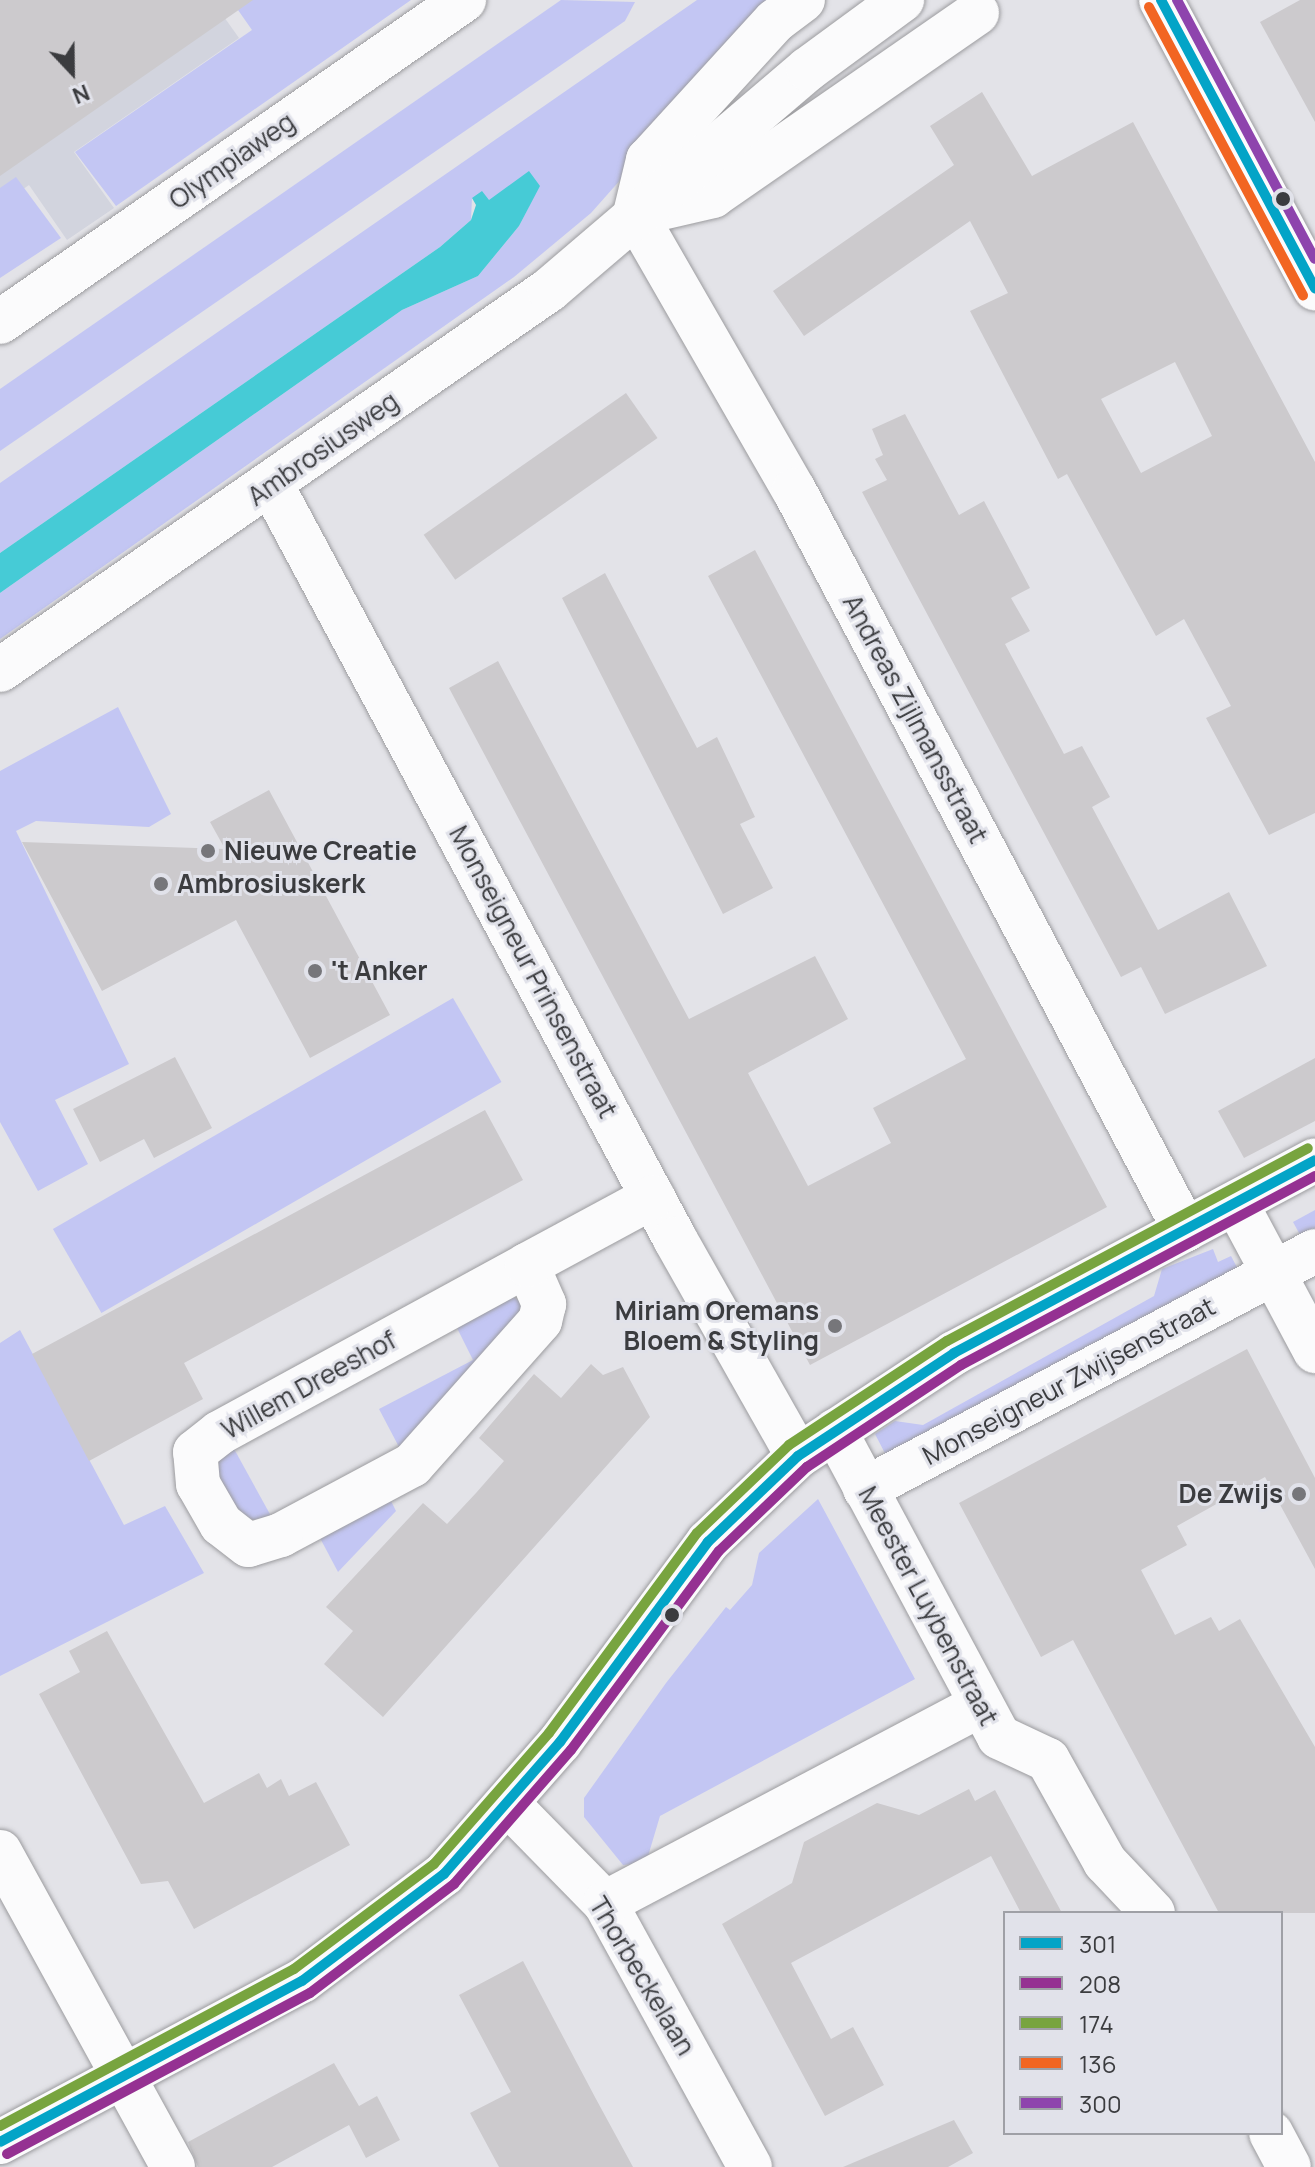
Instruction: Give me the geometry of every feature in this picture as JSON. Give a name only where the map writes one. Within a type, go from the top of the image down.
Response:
[{"type":"street","name":"Olympiaweg","points":[[0,322],[464,0]]},
{"type":"street","points":[[635,214],[648,160],[775,21],[803,0]]},
{"type":"street","points":[[1161,0],[1315,289]]},
{"type":"street","name":"Ambrosiusweg","points":[[0,670],[272,486],[549,290],[808,69],[893,7],[911,54]]},
{"type":"street","name":"Ambrosiusweg","points":[[659,255],[713,196],[911,54],[977,13]]},
{"type":"street","name":"Ambrosiusweg","points":[[635,214],[713,196]]},
{"type":"street","name":"Andreas Zijlmansstraat","points":[[635,214],[794,490],[1185,1230]]},
{"type":"street","name":"Monseigneur Prinsenstraat","points":[[272,486],[653,1197],[798,1456]]},
{"type":"street","points":[[0,2142],[302,1981],[444,1874],[508,1804],[708,1542],[798,1456],[954,1353],[1315,1160]]},
{"type":"street","name":"Willem Dreeshof","points":[[527,1265],[544,1304],[540,1321],[412,1465],[281,1535],[248,1545],[221,1524],[198,1484],[195,1452],[219,1433],[527,1265],[653,1197]]},
{"type":"street","points":[[1236,1203],[1315,1351]]},
{"type":"street","name":"Monseigneur Zwijsenstraat","points":[[865,1489],[1315,1251]]},
{"type":"street","name":"Meester Luybenstraat","points":[[835,1431],[999,1737],[1048,1760],[1105,1862],[1151,1911]]},
{"type":"street","points":[[605,1903],[981,1705]]},
{"type":"street","name":"Thorbeckelaan","points":[[508,1804],[605,1903],[750,2167]]},
{"type":"street","points":[[0,1852],[173,2167]]},
{"type":"street","points":[[1272,2135],[1289,2167]]},
{"type":"shaded area","points":[[0,0],[212,0],[239,38],[74,152],[114,208],[67,240],[29,185],[0,205]]},
{"type":"shaded area","points":[[231,0],[411,0],[116,206],[75,152],[252,30]]},
{"type":"shaded area","points":[[561,0],[635,2],[625,21],[0,451],[0,389]]},
{"type":"shaded area","points":[[697,0],[780,0],[591,213],[514,277],[0,639],[0,593],[402,310],[478,276],[519,226],[539,186],[488,201],[472,198],[471,220],[440,247],[0,553],[0,483]]},
{"type":"shaded area","points":[[529,171],[540,186],[519,226],[478,276],[402,310],[0,593],[0,553],[440,247],[471,220],[476,205],[472,198],[482,191],[489,200]]},
{"type":"shaded area","points":[[16,177],[61,238],[0,278],[0,188]]},
{"type":"shaded area","points":[[118,707],[171,814],[149,827],[36,821],[16,831],[129,1064],[55,1100],[88,1164],[38,1191],[0,1122],[0,771]]},
{"type":"shaded area","points":[[453,998],[502,1082],[101,1313],[53,1229]]},
{"type":"shaded area","points":[[1315,1210],[1315,1236],[1304,1242],[1293,1222]]},
{"type":"shaded area","points":[[1213,1249],[1218,1262],[1231,1256],[1241,1275],[890,1463],[875,1434],[895,1421],[923,1425],[1154,1296],[1162,1269]]},
{"type":"shaded area","points":[[512,1296],[527,1307],[399,1447],[379,1409],[473,1360],[456,1326]]},
{"type":"shaded area","points":[[20,1330],[124,1525],[165,1506],[204,1573],[0,1676],[0,1343]]},
{"type":"shaded area","points":[[233,1447],[271,1516],[253,1520],[240,1514],[217,1475],[219,1460]]},
{"type":"shaded area","points":[[818,1499],[915,1679],[660,1816],[646,1863],[623,1865],[584,1817],[584,1798],[666,1683],[726,1607],[730,1610],[752,1585],[759,1553]]},
{"type":"shaded area","points":[[391,1501],[396,1511],[338,1572],[320,1538]]},
{"type":"building","points":[[0,0],[253,0],[0,176]]},
{"type":"building","points":[[1300,0],[1315,0],[1315,122],[1260,22]]},
{"type":"building","points":[[982,92],[1032,176],[1133,122],[1315,462],[1315,813],[1269,835],[1206,718],[1231,706],[1184,619],[1156,636],[1067,474],[1058,479],[970,311],[1008,293],[970,221],[804,336],[773,291],[954,165],[930,126]],"holes":[[[1175,362],[1212,436],[1141,473],[1101,399]]]},
{"type":"building","points":[[626,393],[658,438],[455,580],[424,535]]},
{"type":"building","points":[[905,414],[959,515],[984,501],[1030,588],[1011,598],[1030,631],[1005,644],[1064,754],[1082,746],[1110,797],[1092,807],[1158,930],[1229,892],[1267,966],[1165,1014],[1141,967],[1121,977],[862,492],[887,480],[875,459],[883,455],[872,429]]},
{"type":"building","points":[[755,550],[1107,1207],[810,1365],[449,688],[498,661],[689,1019],[815,956],[848,1019],[748,1073],[808,1186],[891,1143],[873,1108],[966,1059],[708,576]]},
{"type":"building","points":[[605,573],[697,748],[717,737],[755,817],[740,824],[773,888],[723,914],[562,598]]},
{"type":"building","name":"Ambrosiuskerk","points":[[269,790],[390,1015],[310,1058],[236,920],[102,991],[22,842],[225,849],[210,822]]},
{"type":"building","points":[[175,1057],[212,1128],[154,1158],[144,1139],[100,1162],[73,1109]]},
{"type":"building","points":[[1315,1058],[1315,1121],[1244,1158],[1218,1111]]},
{"type":"building","points":[[485,1110],[523,1180],[184,1363],[203,1399],[89,1461],[32,1354]]},
{"type":"building","points":[[1247,1349],[1315,1478],[1315,1569],[1265,1477],[1177,1526],[1187,1545],[1141,1570],[1175,1635],[1211,1617],[1219,1631],[1240,1619],[1315,1747],[1315,1913],[1218,1911],[1073,1640],[1041,1657],[959,1503]]},
{"type":"building","points":[[591,1364],[603,1375],[623,1367],[650,1417],[383,1717],[324,1664],[353,1631],[326,1607],[423,1503],[447,1524],[476,1493],[504,1461],[479,1438],[534,1374],[561,1398]]},
{"type":"building","points":[[107,1631],[204,1803],[259,1773],[267,1788],[281,1779],[289,1796],[316,1782],[350,1845],[194,1929],[168,1881],[141,1884],[39,1694],[80,1672],[69,1651]]},
{"type":"building","points":[[969,1789],[975,1801],[995,1790],[1061,1911],[1020,1911],[991,1856],[791,1963],[831,2039],[853,2027],[884,2085],[825,2116],[722,1924],[792,1883],[804,1842],[877,1803],[919,1815]]},
{"type":"building","points":[[523,1961],[633,2167],[499,2167],[470,2113],[511,2092],[459,1995]]},
{"type":"building","points":[[334,2063],[359,2106],[377,2096],[400,2140],[366,2158],[349,2125],[272,2167],[198,2167],[188,2142]]},
{"type":"building","points":[[954,2120],[973,2153],[948,2167],[843,2167]]},
{"type":"transit line","name":"301","points":[[1161,0],[1315,289]]},
{"type":"transit line","name":"300","points":[[1177,0],[1315,259]]},
{"type":"transit line","name":"136","points":[[1149,7],[1303,296]]},
{"type":"transit line","name":"174","points":[[0,2126],[294,1969],[434,1864],[549,1733],[697,1533],[789,1445],[947,1341],[1308,1148]]},
{"type":"transit line","name":"301","points":[[0,2142],[302,1981],[444,1874],[560,1742],[708,1542],[798,1456],[954,1353],[1315,1160]]},
{"type":"transit line","name":"208","points":[[7,2154],[310,1993],[454,1884],[571,1750],[719,1551],[807,1467],[961,1365],[1315,1176]]},
{"type":"place","name":"Nieuwe Creatie","points":[[208,851]]},
{"type":"place","name":"Ambrosiuskerk","points":[[161,884]]},
{"type":"place","name":"'t Anker","points":[[315,971]]},
{"type":"place","name":"Miriam Oremans Bloem & Styling","points":[[835,1326]]},
{"type":"place","name":"De Zwijs","points":[[1299,1494]]}]
